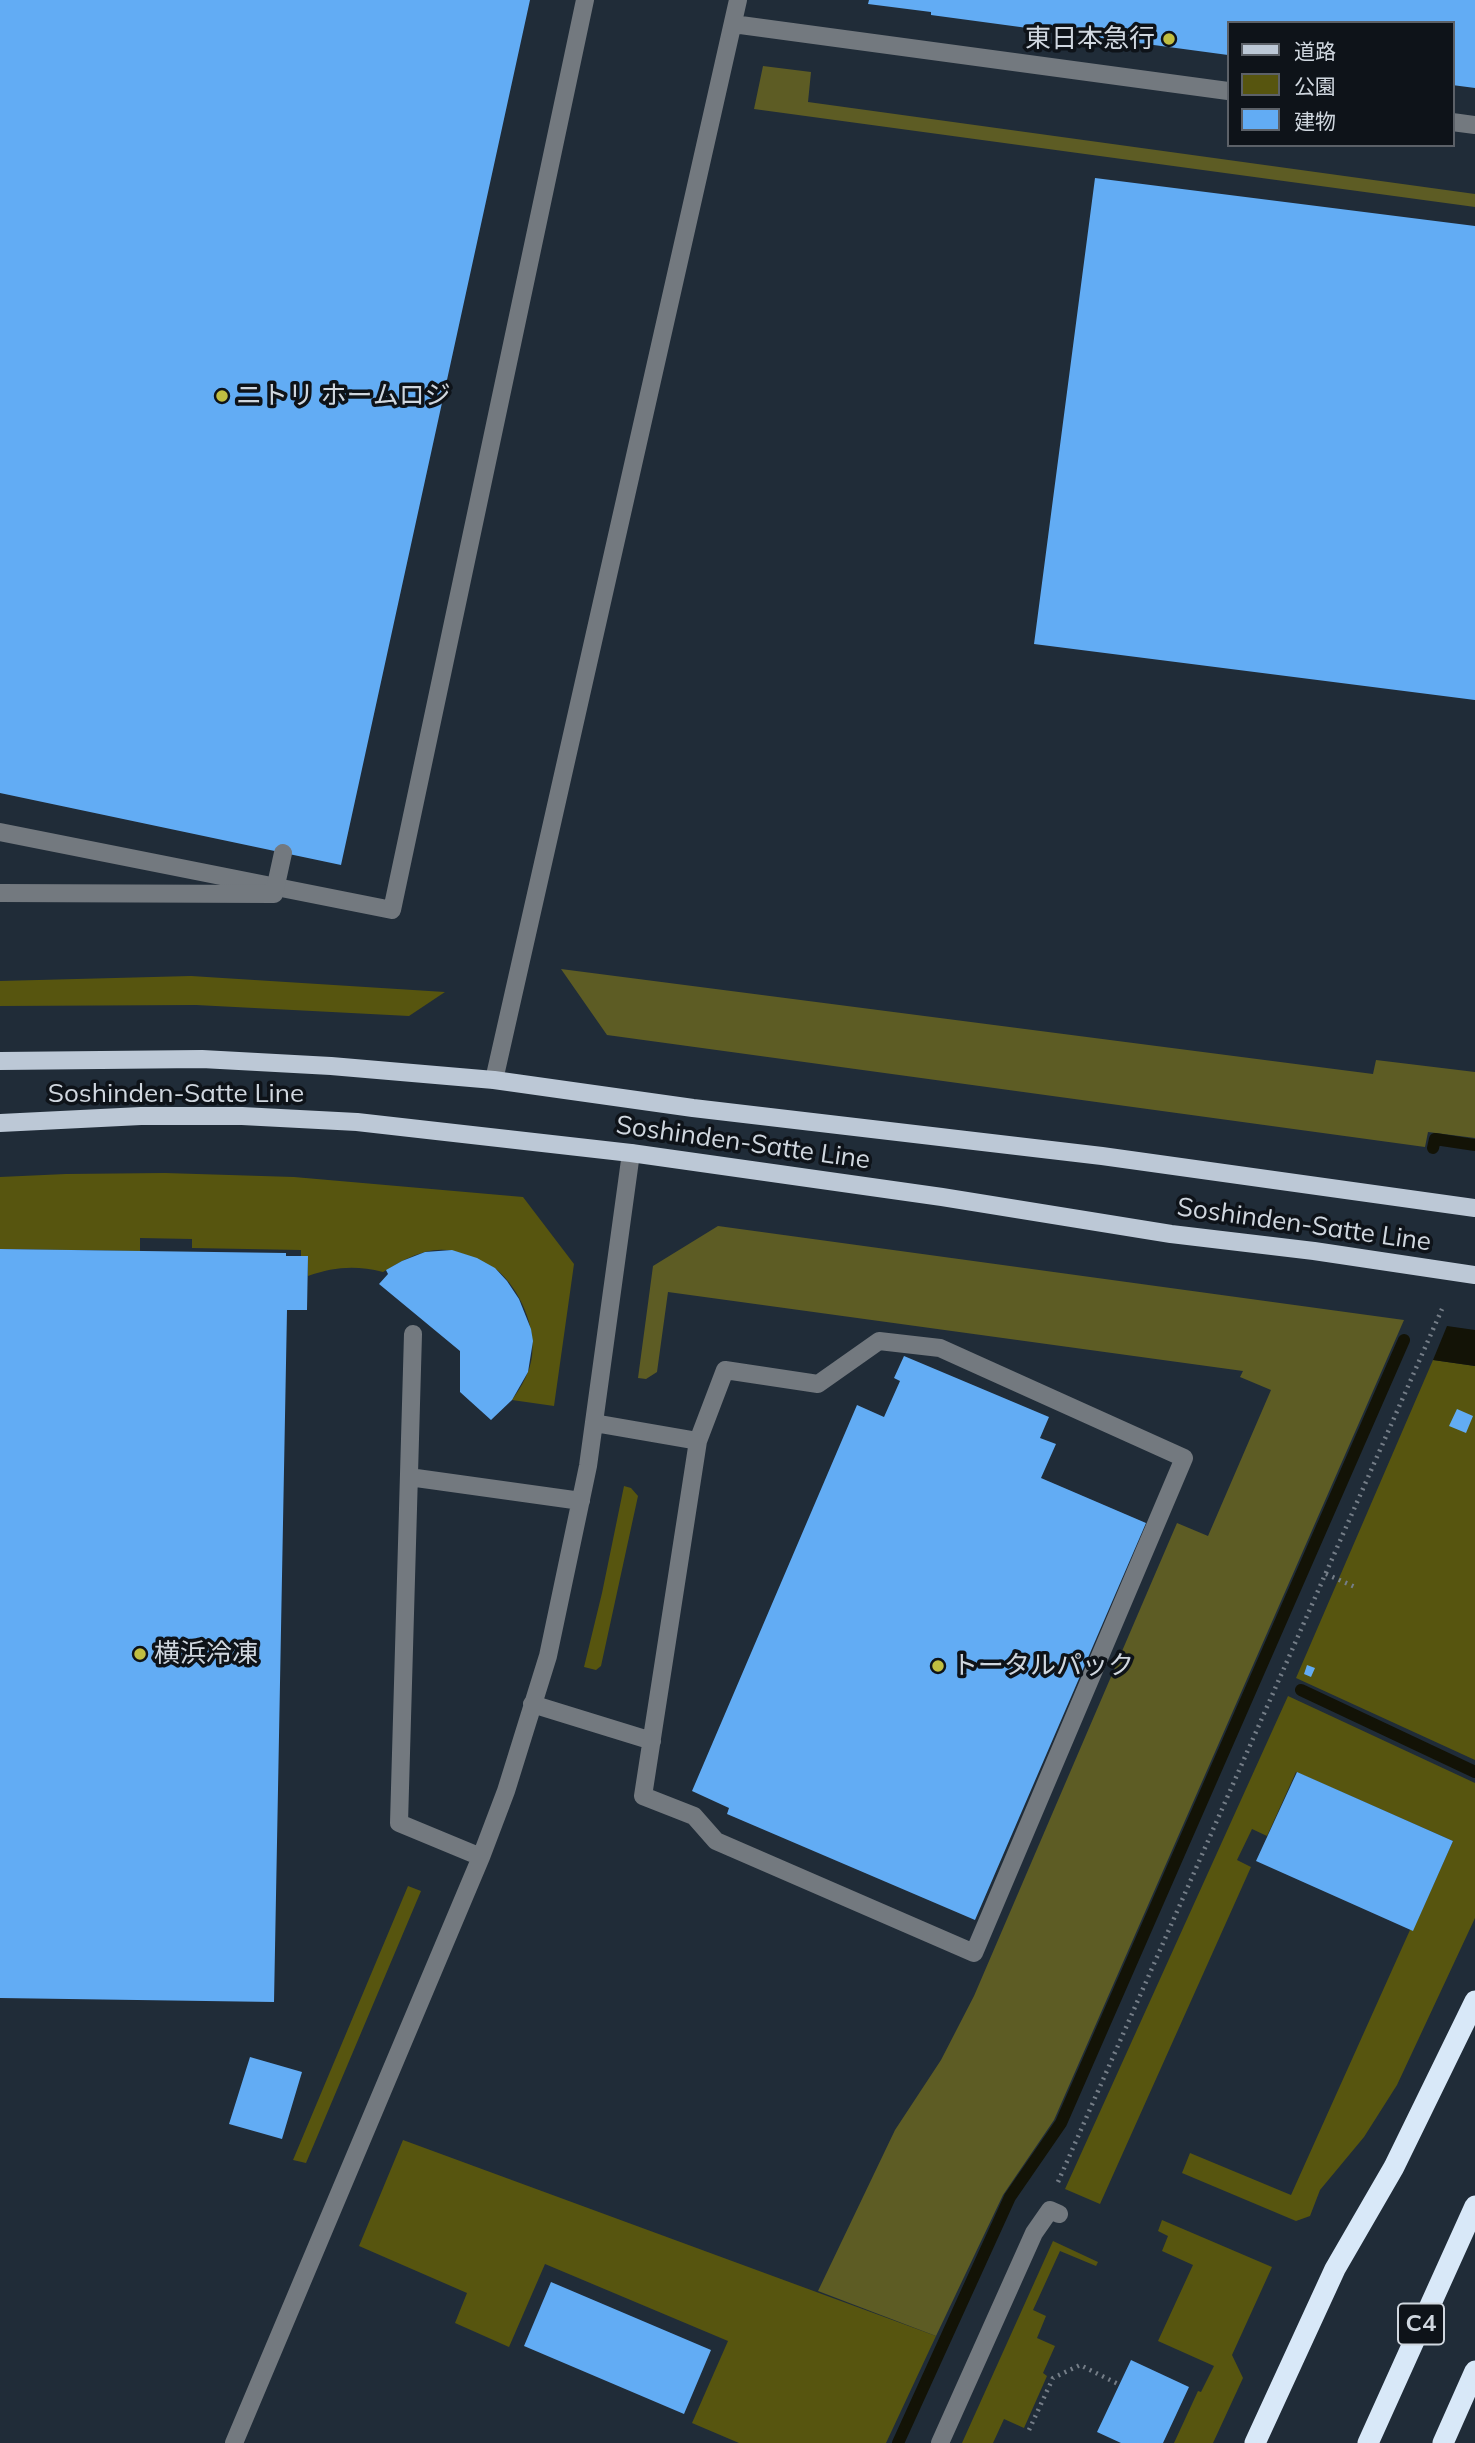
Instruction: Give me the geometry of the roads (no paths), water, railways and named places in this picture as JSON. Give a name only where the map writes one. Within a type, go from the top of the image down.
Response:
[{"type":"highway","points":[[1255,2443],[1335,2269],[1394,2167],[1475,2001]]},
{"type":"highway","name":"C4","points":[[1368,2443],[1475,2206]]},
{"type":"highway","points":[[1443,2443],[1475,2371]]},
{"type":"main road","name":"Soshinden-Satte Line","points":[[0,1060],[202,1059],[331,1066],[495,1080],[706,1110],[1115,1158],[1475,1208]]},
{"type":"main road","name":"Soshinden-Satte Line","points":[[0,1123],[141,1116],[254,1116],[357,1122],[631,1153],[942,1197],[1171,1234],[1314,1251],[1475,1275]]},
{"type":"street","points":[[0,832],[392,910],[584,0]]},
{"type":"street","points":[[495,1080],[738,0]]},
{"type":"street","points":[[733,24],[1226,91]]},
{"type":"street","points":[[1454,122],[1475,125]]},
{"type":"street","points":[[0,893],[274,894],[283,853]]},
{"type":"street","points":[[234,2443],[481,1857],[506,1791],[548,1656],[581,1501],[594,1423],[631,1153]]},
{"type":"street","points":[[412,1334],[399,1823],[481,1857]]},
{"type":"street","points":[[879,1341],[940,1349],[1184,1458],[974,1953],[716,1841],[694,1816],[643,1796],[698,1441],[725,1370],[818,1384],[879,1341]]},
{"type":"street","points":[[594,1423],[698,1441]]},
{"type":"street","points":[[409,1477],[581,1501]]},
{"type":"street","points":[[532,1704],[652,1741]]},
{"type":"street","points":[[940,2443],[1034,2233],[1054,2212]]},
{"type":"waterway","points":[[1433,1148],[1435,1139],[1475,1145]]},
{"type":"waterway","points":[[898,2443],[1010,2197],[1061,2123],[1404,1340]]},
{"type":"waterway","points":[[1301,1690],[1475,1772]]},
{"type":"place","name":"東日本急行","points":[[1169,39]]},
{"type":"place","name":"ニトリ ホームロジ","points":[[222,396]]},
{"type":"place","name":"横浜冷凍","points":[[140,1654]]},
{"type":"place","name":"トータルパック","points":[[938,1666]]}]
